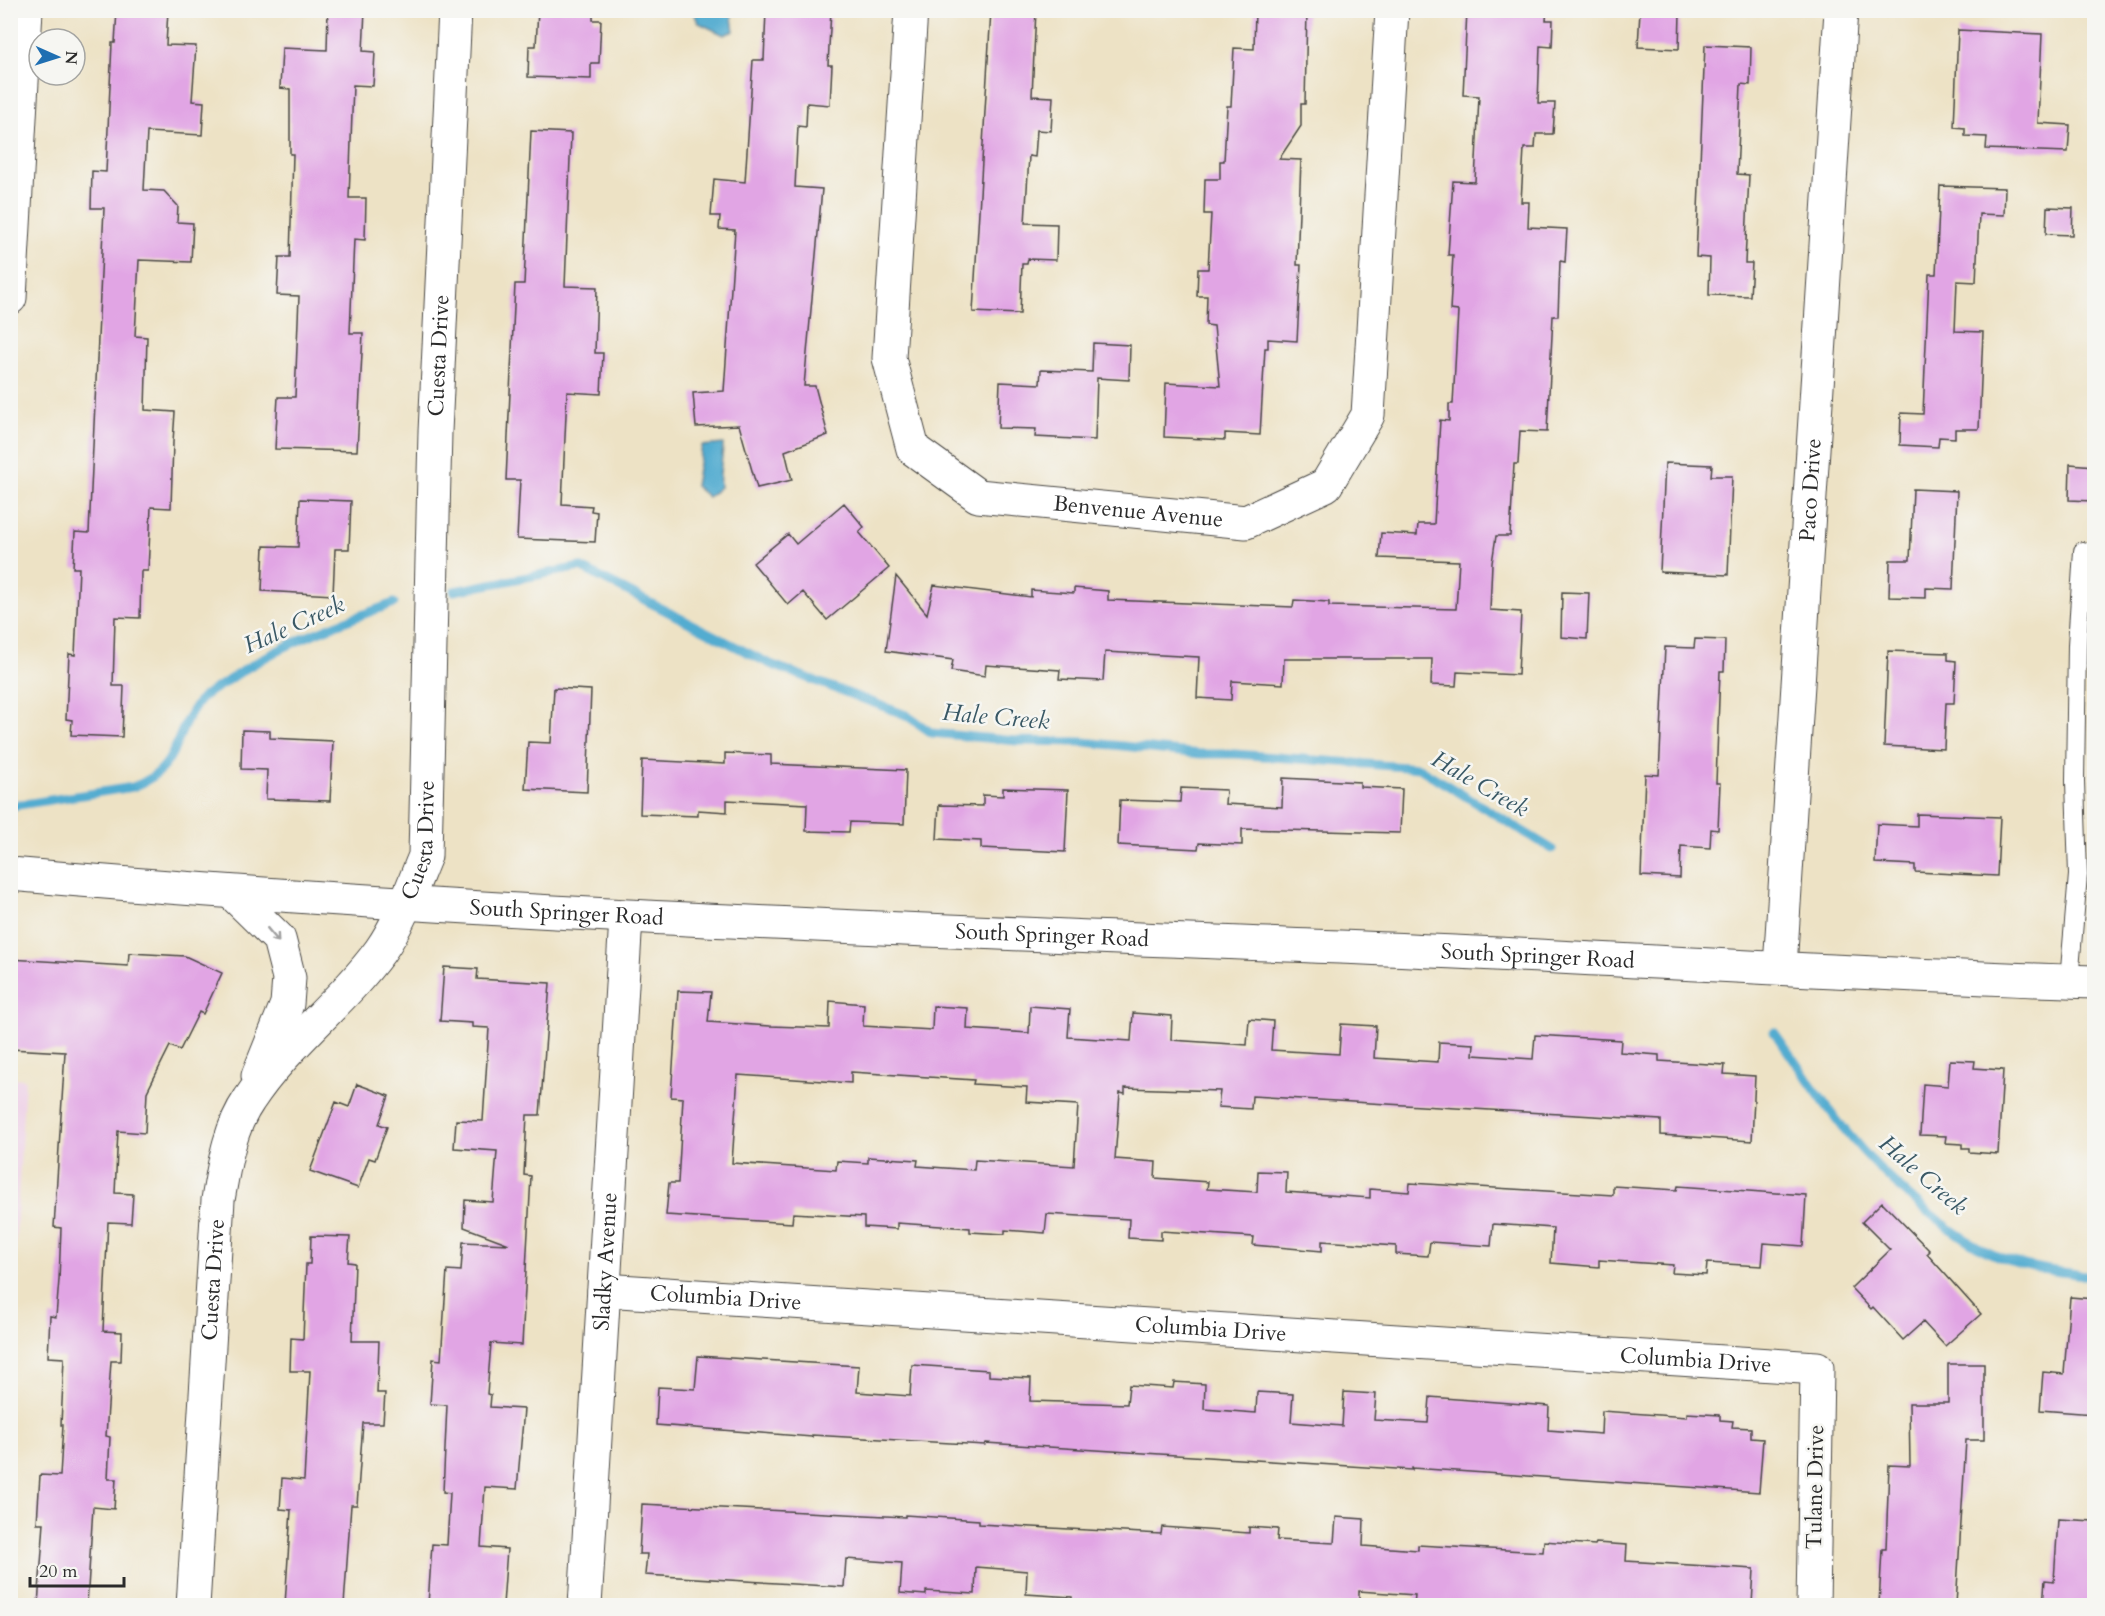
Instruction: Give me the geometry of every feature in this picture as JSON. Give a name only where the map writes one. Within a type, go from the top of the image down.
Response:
[{"type":"street","points":[[10,298],[26,10]]},
{"type":"street","name":"Cuesta Drive","points":[[193,1605],[218,1200],[228,1146],[248,1101],[275,1066],[354,983],[379,951],[405,905],[425,856],[427,845],[435,432],[455,10]]},
{"type":"street","name":"Benvenue Avenue","points":[[911,10],[889,358],[913,449],[978,496],[1246,522],[1326,485],[1368,415],[1392,10]]},
{"type":"street","name":"Paco Drive","points":[[1780,968],[1841,10]]},
{"type":"street","name":"South Springer Road","points":[[10,874],[233,894],[626,918],[1568,956],[2082,982]]},
{"type":"street","points":[[233,894],[279,939],[289,978],[287,1004],[248,1101]]},
{"type":"street","name":"Sladky Avenue","points":[[585,1605],[626,918]]},
{"type":"street","name":"Columbia Drive","points":[[604,1290],[1817,1368]]},
{"type":"street","name":"Tulane Drive","points":[[1813,1605],[1817,1368]]},
{"type":"lane","points":[[2082,982],[2078,874],[2077,679],[2083,551]]},
{"type":"shaded area","points":[[10,1078],[25,1079],[11,1319]]},
{"type":"water","points":[[692,11],[731,11],[734,31],[724,35],[699,23]]},
{"type":"water","points":[[723,444],[720,487],[708,497],[695,486],[702,446]]},
{"type":"building","points":[[117,10],[168,10],[166,45],[196,46],[192,101],[204,102],[202,135],[147,132],[144,190],[164,191],[178,206],[177,222],[193,223],[191,262],[139,260],[135,336],[147,337],[145,410],[175,412],[171,508],[151,507],[148,571],[141,571],[140,618],[115,617],[113,686],[124,686],[122,737],[71,735],[72,720],[66,719],[69,654],[75,655],[79,568],[73,568],[75,532],[89,533],[104,208],[91,208],[92,171],[106,172],[112,43],[115,43]]},
{"type":"building","points":[[328,10],[365,10],[363,51],[375,52],[373,86],[353,85],[349,198],[366,198],[365,240],[354,239],[350,333],[363,333],[357,451],[275,449],[278,397],[295,397],[299,296],[277,295],[279,257],[290,257],[293,154],[290,154],[290,89],[280,88],[282,48],[327,50]]},
{"type":"building","points":[[538,10],[593,10],[593,20],[601,20],[599,63],[591,63],[591,79],[528,77],[529,46],[536,46]]},
{"type":"building","points":[[766,10],[831,10],[828,65],[832,65],[830,105],[807,103],[806,127],[798,126],[795,187],[822,189],[804,386],[815,386],[828,435],[785,451],[792,480],[757,488],[739,425],[696,427],[693,393],[724,391],[735,230],[719,229],[720,216],[711,216],[714,179],[745,182],[753,60],[764,60]]},
{"type":"building","points":[[991,10],[1036,10],[1032,96],[1053,97],[1051,131],[1037,130],[1035,157],[1029,156],[1025,223],[1057,224],[1056,260],[1028,259],[1027,264],[1022,264],[1020,314],[973,312]]},
{"type":"building","points":[[1255,10],[1307,10],[1305,104],[1301,104],[1301,126],[1279,159],[1301,160],[1297,265],[1301,265],[1297,341],[1268,339],[1268,348],[1265,348],[1260,435],[1225,433],[1225,440],[1164,437],[1166,383],[1220,386],[1214,326],[1206,325],[1207,296],[1197,296],[1198,269],[1208,269],[1211,214],[1204,214],[1205,179],[1220,179],[1220,161],[1224,161],[1227,106],[1231,106],[1234,48],[1254,49]]},
{"type":"building","points":[[1467,10],[1547,10],[1546,20],[1553,20],[1552,47],[1540,46],[1538,103],[1555,103],[1553,134],[1536,134],[1535,148],[1524,148],[1521,202],[1529,202],[1528,227],[1567,229],[1565,262],[1560,261],[1558,316],[1553,316],[1547,432],[1520,431],[1518,464],[1514,464],[1510,536],[1496,536],[1492,563],[1490,610],[1521,612],[1518,675],[1457,672],[1456,686],[1431,685],[1432,659],[1284,659],[1283,684],[1232,681],[1231,700],[1197,698],[1199,657],[1105,652],[1103,681],[1059,679],[1060,670],[986,665],[985,676],[951,671],[953,660],[886,651],[896,576],[927,614],[934,585],[1031,597],[1031,590],[1074,593],[1074,588],[1108,591],[1108,600],[1293,607],[1294,600],[1329,602],[1329,606],[1456,609],[1459,561],[1379,558],[1381,533],[1417,535],[1418,524],[1434,524],[1440,420],[1449,421],[1449,404],[1453,404],[1458,311],[1450,310],[1453,255],[1448,255],[1453,181],[1475,182],[1479,96],[1463,95]]},
{"type":"building","points":[[1640,11],[1680,13],[1679,49],[1638,47]]},
{"type":"building","points":[[1958,30],[2042,34],[2038,123],[2070,125],[2068,152],[1986,149],[1987,137],[1965,136],[1965,128],[1954,127]]},
{"type":"building","points":[[1705,45],[1751,47],[1750,85],[1741,84],[1737,174],[1749,175],[1745,263],[1752,263],[1750,296],[1709,295],[1710,258],[1696,257]]},
{"type":"building","points":[[531,131],[571,133],[565,286],[597,287],[595,353],[603,353],[601,394],[567,392],[562,504],[592,506],[591,511],[597,512],[595,542],[517,539],[520,480],[506,480],[515,284],[524,284]]},
{"type":"building","points":[[1940,186],[2005,188],[2004,215],[1979,214],[1976,282],[1957,281],[1955,331],[1983,332],[1979,429],[1955,429],[1955,438],[1939,437],[1938,447],[1900,445],[1901,413],[1923,414],[1929,274],[1936,274]]},
{"type":"building","points":[[2047,207],[2073,208],[2072,235],[2046,234]]},
{"type":"building","points":[[1093,343],[1130,345],[1129,380],[1097,378],[1095,440],[1035,437],[1036,429],[998,428],[1000,382],[1040,384],[1041,370],[1092,372]]},
{"type":"building","points":[[1665,463],[1712,465],[1711,476],[1732,476],[1728,575],[1660,572]]},
{"type":"building","points":[[2070,464],[2094,466],[2094,501],[2069,500]]},
{"type":"building","points":[[1913,489],[1957,491],[1953,589],[1926,588],[1926,598],[1889,597],[1890,560],[1910,560]]},
{"type":"building","points":[[300,499],[351,501],[349,549],[335,549],[333,595],[262,591],[264,546],[298,547]]},
{"type":"building","points":[[844,503],[864,527],[859,532],[889,568],[827,620],[803,592],[788,605],[753,563],[788,534],[796,544]]},
{"type":"building","points":[[1562,592],[1589,593],[1587,639],[1561,637]]},
{"type":"building","points":[[1695,639],[1725,640],[1724,671],[1720,671],[1716,783],[1720,783],[1718,830],[1711,829],[1710,848],[1681,846],[1680,878],[1641,876],[1645,774],[1659,775],[1665,647],[1694,648]]},
{"type":"building","points":[[1888,651],[1948,653],[1948,660],[1956,661],[1954,703],[1946,703],[1944,749],[1884,746]]},
{"type":"building","points":[[554,688],[591,690],[587,792],[525,789],[528,742],[551,743]]},
{"type":"building","points":[[242,730],[270,731],[270,738],[333,741],[330,801],[266,799],[267,770],[241,769]]},
{"type":"building","points":[[725,753],[771,755],[771,764],[906,770],[904,824],[850,822],[849,832],[806,831],[807,804],[727,800],[727,812],[698,810],[698,816],[640,814],[642,760],[725,764]]},
{"type":"building","points":[[1283,778],[1360,782],[1360,787],[1402,789],[1400,833],[1242,829],[1242,845],[1199,843],[1198,849],[1118,845],[1120,800],[1180,802],[1181,788],[1226,790],[1225,804],[1282,807]]},
{"type":"building","points":[[1003,788],[1068,790],[1065,852],[981,848],[981,841],[937,839],[939,805],[983,806],[983,795],[1003,796]]},
{"type":"building","points":[[1917,814],[2000,817],[1997,876],[1915,872],[1915,865],[1875,863],[1877,824],[1917,826]]},
{"type":"building","points":[[129,953],[185,956],[222,973],[203,1014],[199,1012],[180,1050],[170,1046],[147,1092],[145,1133],[118,1131],[115,1193],[133,1194],[131,1223],[108,1222],[103,1331],[122,1332],[121,1361],[111,1361],[106,1436],[110,1437],[108,1479],[116,1479],[114,1509],[93,1507],[87,1605],[38,1605],[44,1523],[37,1523],[40,1475],[60,1476],[63,1425],[61,1425],[64,1358],[48,1357],[50,1316],[56,1317],[59,1280],[61,1228],[54,1227],[65,1052],[10,1049],[10,959],[128,966]]},
{"type":"building","points":[[444,967],[478,969],[477,979],[550,983],[540,1115],[527,1115],[524,1175],[531,1176],[522,1345],[491,1343],[487,1394],[491,1395],[490,1407],[524,1409],[517,1489],[485,1487],[481,1547],[507,1549],[503,1605],[428,1605],[432,1544],[447,1545],[450,1493],[443,1492],[447,1405],[430,1404],[433,1359],[441,1360],[447,1270],[461,1271],[463,1242],[509,1244],[464,1227],[465,1200],[493,1202],[497,1151],[454,1148],[456,1120],[483,1121],[489,1028],[472,1027],[472,1023],[440,1021]]},
{"type":"building","points":[[678,991],[711,992],[708,1022],[770,1026],[829,1028],[830,1001],[864,1004],[863,1026],[932,1030],[933,1006],[968,1008],[967,1029],[1029,1033],[1030,1006],[1070,1009],[1068,1037],[1131,1041],[1133,1013],[1172,1016],[1171,1040],[1247,1045],[1249,1019],[1273,1021],[1271,1050],[1339,1054],[1341,1024],[1376,1026],[1374,1058],[1438,1062],[1439,1042],[1474,1044],[1473,1055],[1533,1059],[1535,1035],[1621,1040],[1620,1052],[1659,1055],[1659,1061],[1725,1065],[1724,1074],[1755,1076],[1752,1141],[1661,1135],[1661,1120],[1252,1096],[1251,1109],[1218,1107],[1220,1091],[1125,1088],[1125,1094],[1120,1093],[1115,1159],[1156,1162],[1155,1178],[1208,1182],[1207,1189],[1257,1192],[1258,1171],[1287,1172],[1286,1192],[1370,1198],[1370,1189],[1409,1192],[1410,1183],[1613,1195],[1613,1186],[1677,1190],[1678,1186],[1806,1195],[1803,1246],[1764,1243],[1762,1266],[1707,1263],[1706,1275],[1672,1273],[1673,1265],[1599,1260],[1599,1267],[1551,1263],[1553,1228],[1493,1224],[1491,1246],[1430,1242],[1428,1256],[1396,1254],[1396,1246],[1322,1241],[1322,1251],[1253,1245],[1254,1237],[1161,1231],[1161,1240],[1128,1238],[1129,1219],[1047,1214],[1045,1233],[1005,1230],[1005,1234],[970,1232],[970,1228],[897,1223],[897,1229],[864,1227],[864,1217],[793,1213],[792,1223],[666,1215],[669,1183],[678,1183],[683,1098],[671,1097]],"holes":[[[851,1072],[974,1080],[973,1084],[1027,1087],[1026,1102],[1078,1105],[1074,1166],[975,1160],[974,1170],[917,1166],[918,1160],[868,1157],[868,1163],[837,1161],[836,1170],[732,1163],[738,1075],[851,1083]]]},
{"type":"building","points":[[1950,1060],[1975,1061],[1974,1068],[2003,1070],[1998,1154],[1969,1152],[1969,1148],[1962,1148],[1962,1144],[1945,1143],[1946,1136],[1920,1135],[1923,1084],[1948,1086]]},
{"type":"building","points":[[357,1084],[389,1096],[379,1124],[387,1127],[375,1160],[369,1158],[358,1188],[310,1171],[336,1102],[349,1107]]},
{"type":"building","points":[[1882,1202],[1930,1251],[1927,1254],[1981,1314],[1945,1346],[1923,1322],[1903,1340],[1873,1307],[1871,1309],[1851,1288],[1890,1250],[1862,1222]]},
{"type":"building","points":[[311,1236],[350,1237],[348,1262],[355,1263],[352,1341],[379,1341],[377,1393],[385,1393],[383,1423],[363,1423],[357,1505],[351,1505],[344,1605],[285,1605],[291,1510],[280,1509],[282,1478],[304,1480],[310,1371],[290,1371],[291,1338],[303,1339],[306,1264],[310,1264]]},
{"type":"building","points":[[2070,1297],[2094,1299],[2094,1414],[2040,1410],[2043,1372],[2064,1374]]},
{"type":"building","points":[[698,1356],[859,1366],[857,1392],[910,1396],[912,1365],[989,1370],[989,1376],[1031,1378],[1030,1401],[1127,1404],[1129,1385],[1173,1388],[1174,1382],[1205,1384],[1204,1409],[1256,1413],[1257,1392],[1293,1394],[1291,1422],[1342,1426],[1344,1392],[1376,1394],[1374,1420],[1428,1423],[1430,1397],[1549,1406],[1548,1430],[1601,1434],[1602,1411],[1687,1417],[1687,1413],[1720,1415],[1720,1420],[1733,1421],[1732,1427],[1751,1428],[1751,1438],[1763,1439],[1759,1492],[1412,1468],[1412,1470],[986,1443],[985,1445],[812,1435],[812,1437],[656,1425],[658,1387],[695,1389]]},
{"type":"building","points":[[1948,1364],[1984,1364],[1984,1440],[1966,1440],[1956,1605],[1879,1605],[1882,1549],[1886,1549],[1889,1465],[1910,1466],[1909,1403],[1948,1403]]},
{"type":"building","points":[[642,1504],[905,1517],[905,1515],[979,1520],[979,1524],[1161,1534],[1162,1527],[1249,1533],[1249,1527],[1278,1529],[1277,1540],[1334,1543],[1336,1517],[1364,1519],[1363,1546],[1418,1550],[1418,1545],[1543,1552],[1544,1541],[1595,1545],[1596,1543],[1627,1545],[1626,1561],[1754,1569],[1752,1605],[1414,1605],[1415,1595],[1359,1591],[1359,1605],[1072,1603],[1072,1597],[1026,1594],[1027,1571],[976,1567],[975,1594],[926,1591],[926,1595],[900,1593],[902,1563],[846,1559],[844,1587],[645,1575],[647,1554],[639,1554]]},
{"type":"building","points":[[2058,1519],[2094,1521],[2094,1605],[2043,1605],[2045,1580],[2054,1581]]},
{"type":"waterway","name":"Hale Creek","points":[[454,591],[580,567],[770,664],[906,715],[932,733],[1017,741],[1084,742],[1200,754],[1235,754],[1419,768],[1552,849]]},
{"type":"waterway","name":"Hale Creek","points":[[12,806],[133,787],[149,779],[169,760],[191,713],[200,700],[209,693],[287,646],[394,603]]},
{"type":"waterway","name":"Hale Creek","points":[[1774,1032],[1820,1097],[1863,1151],[1895,1184],[1952,1230],[1988,1252],[2014,1262],[2094,1276]]}]
